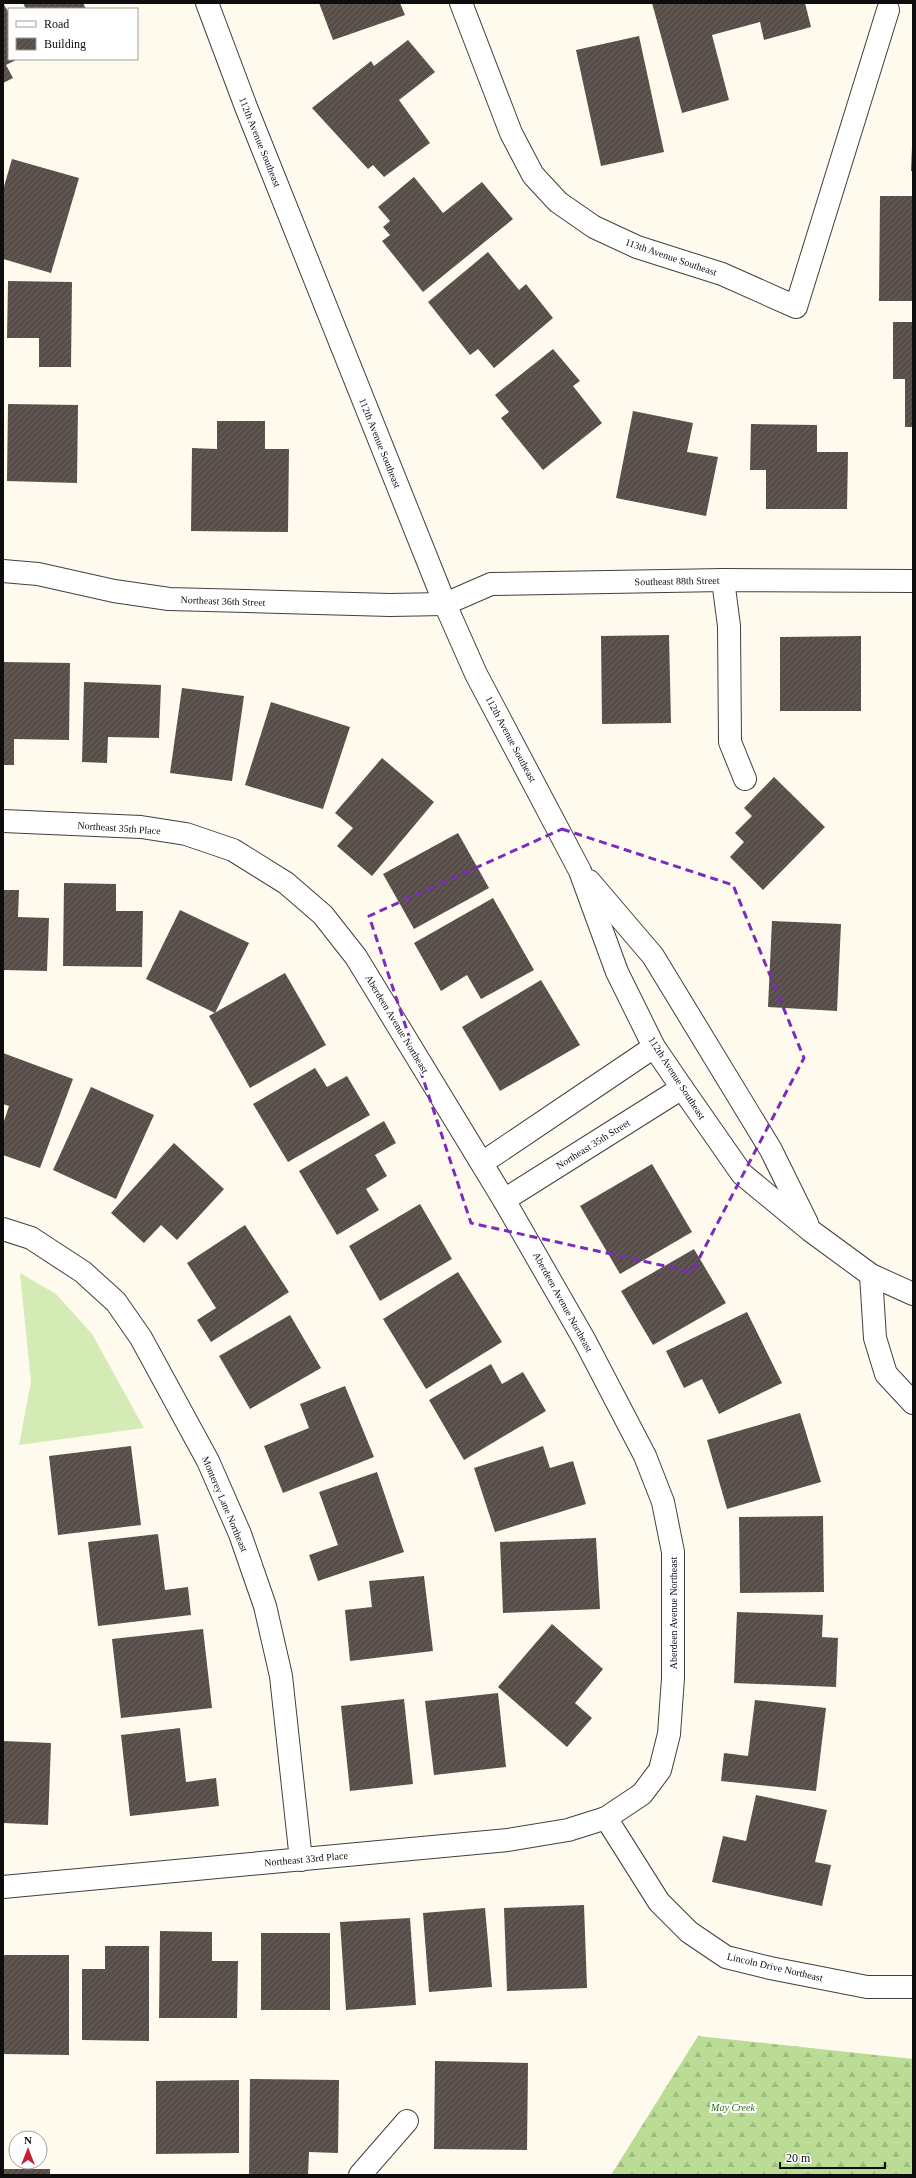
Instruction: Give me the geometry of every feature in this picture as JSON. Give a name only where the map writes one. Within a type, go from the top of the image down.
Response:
[{"type":"street","name":"112th Avenue Southeast","points":[[207,3],[255,129],[445,604],[476,674],[580,870],[617,972],[654,1046],[742,1174],[811,1231],[871,1275],[913,1294]]},
{"type":"street","name":"113th Avenue Southeast","points":[[460,3],[511,133],[533,175],[558,202],[594,227],[637,247],[722,274],[796,307],[888,10]]},
{"type":"street","name":"Northeast 36th Street","points":[[3,571],[38,574],[114,591],[169,599],[390,606],[445,604]]},
{"type":"street","name":"Southeast 88th Street","points":[[445,604],[491,584],[723,580],[913,581]]},
{"type":"street","points":[[723,580],[729,626],[730,742],[745,779]]},
{"type":"street","name":"Northeast 35th Place","points":[[3,821],[141,827],[186,834],[233,850]]},
{"type":"street","name":"Aberdeen Avenue Northeast","points":[[233,850],[286,883],[323,915],[356,957],[482,1163],[585,1341],[645,1456],[663,1502],[673,1552],[673,1678],[669,1734],[660,1770],[642,1794],[606,1818]]},
{"type":"street","name":"112th Avenue Southeast","points":[[580,870],[653,956],[771,1150],[811,1231]]},
{"type":"street","points":[[482,1163],[654,1046]]},
{"type":"street","name":"Northeast 35th Street","points":[[504,1200],[682,1088]]},
{"type":"street","name":"Monterey Lane Northeast","points":[[3,1229],[31,1238],[83,1272],[116,1302],[141,1338],[208,1461],[240,1534],[265,1606],[281,1676],[301,1860]]},
{"type":"street","points":[[871,1275],[875,1338],[886,1374],[913,1403]]},
{"type":"street","name":"Northeast 33rd Place","points":[[3,1887],[508,1840],[568,1830],[606,1818]]},
{"type":"street","name":"Lincoln Drive Northeast","points":[[606,1818],[659,1902],[689,1932],[726,1957],[770,1968],[867,1987],[910,1988]]},
{"type":"street","points":[[360,2175],[407,2121]]},
{"type":"highlighted area","points":[[562,829],[733,885],[804,1058],[692,1272],[471,1223],[369,916]]},
{"type":"green space","points":[[20,1273],[56,1294],[92,1334],[144,1428],[19,1445],[31,1382]]},
{"type":"green space","name":"May Creek","points":[[698,2036],[913,2059],[913,2175],[611,2175]]},
{"type":"building","points":[[3,3],[8,11],[8,60],[16,60],[6,65],[13,78],[3,83]]},
{"type":"building","points":[[23,3],[83,3],[86,8],[26,8]]},
{"type":"building","points":[[319,3],[400,3],[405,15],[333,40]]},
{"type":"building","points":[[652,3],[805,3],[811,27],[764,40],[760,22],[712,35],[729,100],[682,113]]},
{"type":"building","points":[[639,36],[664,152],[601,166],[576,50]]},
{"type":"building","points":[[408,40],[435,72],[399,100],[430,143],[384,177],[373,165],[368,169],[312,108],[371,61],[374,66]]},
{"type":"building","points":[[912,147],[913,171],[911,171]]},
{"type":"building","points":[[12,159],[79,178],[51,273],[3,259],[3,190]]},
{"type":"building","points":[[414,177],[443,213],[482,182],[513,219],[423,292],[382,241],[390,235],[383,227],[390,221],[378,207]]},
{"type":"building","points":[[880,196],[913,196],[913,301],[879,301]]},
{"type":"building","points":[[488,252],[519,290],[526,284],[553,318],[494,368],[478,349],[470,355],[428,302]]},
{"type":"building","points":[[8,281],[72,282],[71,367],[39,367],[39,338],[7,338]]},
{"type":"building","points":[[893,322],[913,322],[913,427],[905,427],[905,379],[893,379]]},
{"type":"building","points":[[553,349],[580,381],[573,386],[602,423],[543,470],[501,418],[509,412],[495,395]]},
{"type":"building","points":[[8,404],[78,405],[77,483],[7,481]]},
{"type":"building","points":[[633,411],[693,423],[687,452],[718,457],[706,516],[616,498]]},
{"type":"building","points":[[217,421],[265,421],[265,449],[289,449],[288,532],[191,531],[192,448],[217,449]]},
{"type":"building","points":[[751,424],[817,425],[817,452],[848,452],[847,509],[766,509],[766,470],[750,470]]},
{"type":"building","points":[[669,635],[671,723],[602,724],[601,636]]},
{"type":"building","points":[[861,636],[861,711],[780,711],[780,637]]},
{"type":"building","points":[[3,662],[70,663],[69,740],[14,739],[14,765],[3,765]]},
{"type":"building","points":[[84,682],[161,685],[159,738],[108,737],[107,763],[82,762]]},
{"type":"building","points":[[182,688],[244,696],[232,781],[170,773]]},
{"type":"building","points":[[271,702],[350,727],[323,809],[245,785]]},
{"type":"building","points":[[382,758],[434,802],[372,876],[337,846],[353,828],[335,813]]},
{"type":"building","points":[[774,777],[825,827],[763,890],[730,857],[744,842],[735,833],[752,816],[744,808]]},
{"type":"building","points":[[458,833],[489,888],[414,929],[383,874]]},
{"type":"building","points":[[64,883],[116,884],[116,911],[143,911],[142,967],[63,966]]},
{"type":"building","points":[[3,890],[19,890],[18,917],[49,918],[47,971],[3,970]]},
{"type":"building","points":[[493,898],[534,970],[481,999],[467,975],[441,991],[414,943]]},
{"type":"building","points":[[180,910],[249,943],[215,1013],[146,979]]},
{"type":"building","points":[[772,921],[841,924],[837,1011],[768,1007]]},
{"type":"building","points":[[285,973],[326,1045],[250,1088],[209,1016]]},
{"type":"building","points":[[541,980],[580,1045],[500,1091],[462,1027]]},
{"type":"building","points":[[3,1053],[73,1079],[40,1168],[3,1155],[3,1124],[9,1106],[3,1104]]},
{"type":"building","points":[[315,1068],[327,1087],[347,1076],[370,1115],[288,1162],[253,1104]]},
{"type":"building","points":[[91,1087],[154,1115],[116,1199],[53,1170]]},
{"type":"building","points":[[384,1121],[396,1143],[375,1155],[387,1176],[366,1189],[379,1210],[337,1235],[299,1171]]},
{"type":"building","points":[[174,1143],[224,1189],[177,1240],[161,1225],[144,1243],[111,1213]]},
{"type":"building","points":[[652,1164],[692,1232],[620,1274],[580,1206]]},
{"type":"building","points":[[420,1204],[452,1259],[380,1301],[349,1246]]},
{"type":"building","points":[[245,1225],[289,1292],[211,1342],[197,1320],[216,1308],[187,1263]]},
{"type":"building","points":[[694,1249],[726,1303],[653,1345],[621,1291]]},
{"type":"building","points":[[458,1272],[502,1342],[426,1389],[383,1319]]},
{"type":"building","points":[[747,1312],[782,1383],[719,1414],[702,1379],[684,1388],[666,1351]]},
{"type":"building","points":[[290,1315],[321,1368],[250,1409],[219,1356]]},
{"type":"building","points":[[491,1364],[502,1384],[523,1372],[546,1411],[464,1460],[429,1400]]},
{"type":"building","points":[[345,1386],[374,1457],[283,1493],[264,1446],[309,1428],[300,1404]]},
{"type":"building","points":[[800,1413],[821,1482],[727,1509],[707,1440]]},
{"type":"building","points":[[131,1446],[141,1525],[58,1535],[49,1456]]},
{"type":"building","points":[[543,1446],[550,1468],[573,1461],[586,1504],[495,1532],[474,1468]]},
{"type":"building","points":[[377,1472],[404,1552],[318,1581],[309,1555],[338,1545],[319,1492]]},
{"type":"building","points":[[823,1516],[824,1592],[740,1593],[739,1517]]},
{"type":"building","points":[[158,1534],[165,1590],[188,1587],[191,1615],[98,1626],[88,1542]]},
{"type":"building","points":[[596,1538],[600,1609],[503,1613],[500,1542]]},
{"type":"building","points":[[424,1576],[433,1651],[350,1661],[345,1610],[372,1607],[369,1581]]},
{"type":"building","points":[[737,1612],[823,1615],[822,1637],[838,1638],[836,1687],[734,1683]]},
{"type":"building","points":[[552,1624],[603,1669],[575,1703],[592,1718],[567,1747],[498,1687]]},
{"type":"building","points":[[203,1629],[212,1708],[121,1718],[112,1639]]},
{"type":"building","points":[[498,1693],[506,1767],[434,1775],[425,1701]]},
{"type":"building","points":[[404,1699],[413,1784],[350,1791],[341,1706]]},
{"type":"building","points":[[755,1700],[826,1708],[816,1791],[721,1781],[724,1753],[748,1756]]},
{"type":"building","points":[[180,1728],[186,1782],[216,1778],[219,1806],[130,1816],[121,1735]]},
{"type":"building","points":[[3,1741],[51,1743],[48,1825],[3,1823]]},
{"type":"building","points":[[756,1795],[827,1810],[815,1862],[831,1865],[822,1906],[712,1882],[723,1836],[746,1841]]},
{"type":"building","points":[[584,1905],[587,1988],[507,1991],[504,1908]]},
{"type":"building","points":[[485,1908],[492,1987],[429,1992],[423,1913]]},
{"type":"building","points":[[410,1918],[416,2005],[346,2010],[340,1922]]},
{"type":"building","points":[[160,1931],[212,1932],[212,1961],[238,1961],[237,2018],[159,2018]]},
{"type":"building","points":[[261,1933],[330,1933],[330,2010],[261,2010]]},
{"type":"building","points":[[105,1946],[149,1946],[149,2041],[82,2040],[82,1969],[105,1969]]},
{"type":"building","points":[[3,1955],[69,1955],[69,2055],[3,2054]]},
{"type":"building","points":[[435,2061],[528,2063],[527,2150],[434,2149]]},
{"type":"building","points":[[250,2079],[339,2080],[338,2153],[309,2152],[308,2175],[249,2175]]},
{"type":"building","points":[[239,2080],[239,2153],[156,2154],[156,2081]]},
{"type":"building","points":[[3,2169],[50,2169],[50,2175],[3,2175]]}]
